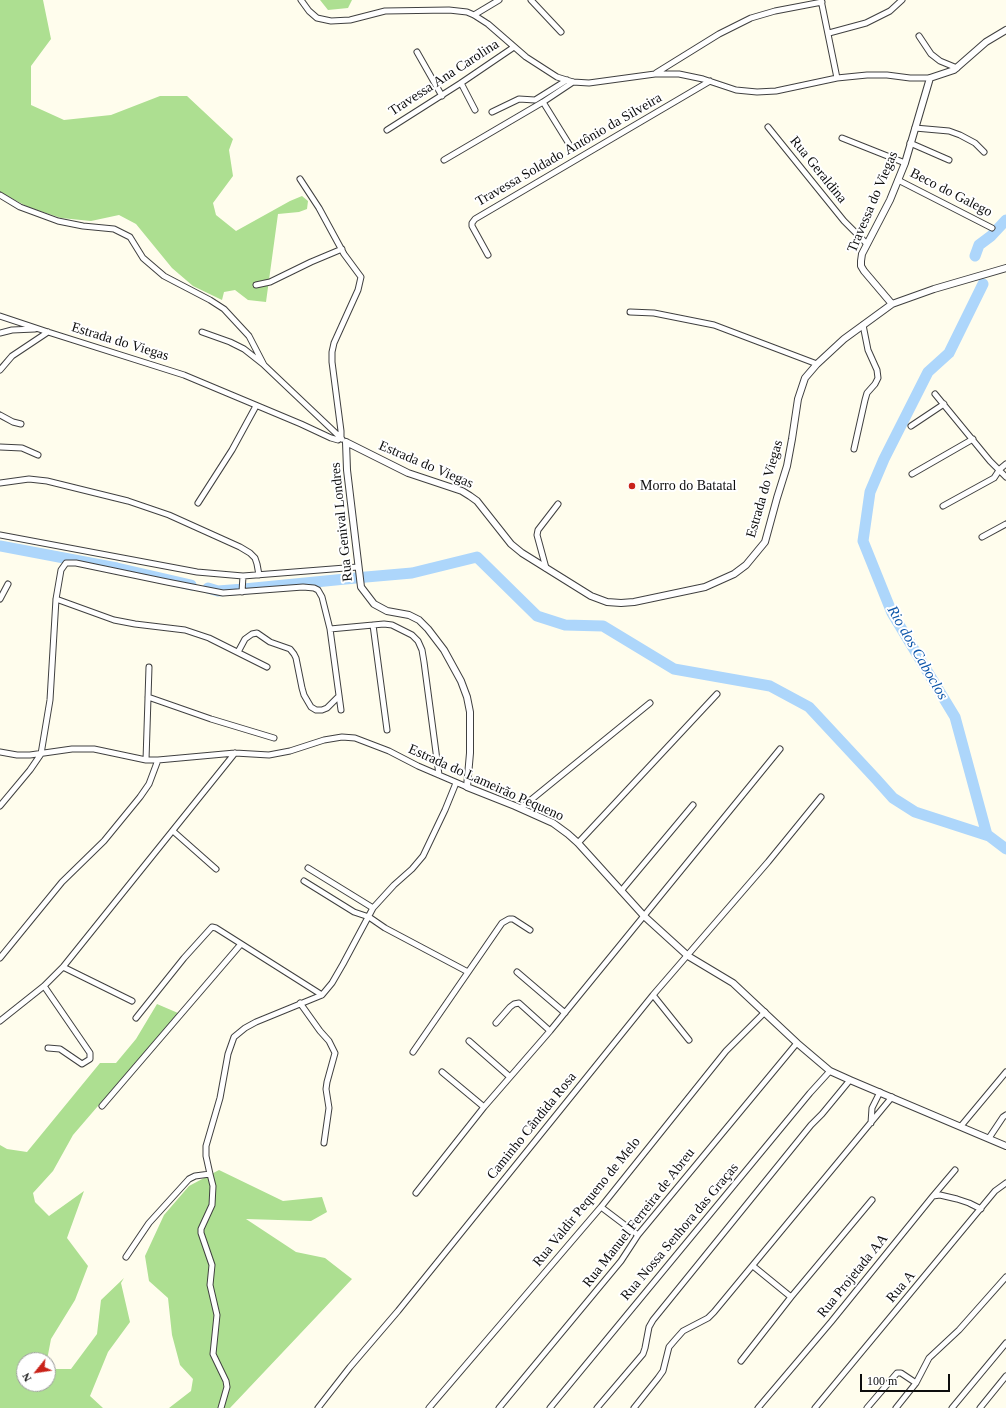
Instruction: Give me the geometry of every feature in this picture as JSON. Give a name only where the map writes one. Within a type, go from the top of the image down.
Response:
[{"type":"street","points":[[301,0],[309,11],[317,18],[331,21],[350,20],[385,11],[449,10],[474,15],[488,24],[514,47],[557,77],[573,82],[589,82],[655,74],[679,74],[691,75],[736,90],[757,92],[776,91],[837,78],[867,75],[930,78],[950,73],[986,42],[1006,30]]},
{"type":"street","points":[[474,15],[499,0]]},
{"type":"street","points":[[531,0],[561,32]]},
{"type":"street","points":[[829,33],[866,23],[890,11],[902,0]]},
{"type":"street","points":[[655,74],[719,34],[751,18],[774,11],[821,1],[829,33],[837,78]]},
{"type":"street","points":[[919,36],[931,54],[940,61],[957,68]]},
{"type":"street","name":"Travessa Ana Carolina","points":[[387,130],[461,84],[514,47]]},
{"type":"street","points":[[417,52],[442,96]]},
{"type":"street","name":"Travessa do Viegas","points":[[892,304],[861,266],[862,254],[890,200],[898,180],[930,78]]},
{"type":"street","points":[[492,112],[519,99],[534,100],[567,80]]},
{"type":"street","name":"Travessa Soldado Antônio da Silveira","points":[[488,255],[472,226],[475,219],[710,81]]},
{"type":"street","points":[[444,160],[543,102],[573,82]]},
{"type":"street","points":[[461,84],[475,110]]},
{"type":"street","points":[[543,102],[568,144]]},
{"type":"street","name":"Rua Geraldina","points":[[768,127],[844,221],[867,244]]},
{"type":"street","points":[[915,128],[949,131],[975,143],[984,152]]},
{"type":"street","points":[[842,138],[904,163]]},
{"type":"street","points":[[910,144],[949,160]]},
{"type":"street","points":[[300,179],[361,278],[361,282],[346,319],[334,343],[332,352],[341,438]]},
{"type":"street","name":"Beco do Galego","points":[[898,180],[992,228]]},
{"type":"street","name":"Estrada do Viegas","points":[[0,195],[20,207],[58,221],[83,226],[114,229],[130,237],[143,258],[164,276],[224,309],[249,336],[264,365],[346,442],[408,473],[462,491],[477,501],[511,544],[522,553],[591,596],[607,602],[620,603],[648,599],[705,587],[718,583],[746,565],[765,542],[787,466],[798,399],[805,378],[817,364],[844,339],[892,304],[934,288],[1006,268]]},
{"type":"street","points":[[256,285],[270,282],[342,249]]},
{"type":"street","points":[[630,312],[654,313],[714,325],[817,364]]},
{"type":"street","name":"Estrada do Viegas","points":[[0,316],[184,375],[337,440],[341,438]]},
{"type":"street","points":[[854,449],[865,400],[878,378],[877,370],[868,350],[863,325]]},
{"type":"street","points":[[0,333],[12,330],[38,329]]},
{"type":"street","points":[[0,370],[12,356],[48,332]]},
{"type":"street","points":[[202,332],[230,342],[244,349],[264,365]]},
{"type":"street","points":[[935,394],[990,461],[1000,469],[1006,477]]},
{"type":"street","points":[[911,426],[944,404]]},
{"type":"street","points":[[198,503],[232,450],[256,406]]},
{"type":"street","points":[[0,415],[12,422],[21,424]]},
{"type":"street","points":[[912,474],[973,439]]},
{"type":"street","name":"Rua Genival Londres","points":[[346,442],[347,470],[361,587],[374,604],[387,611],[409,615],[419,620],[444,650],[461,681],[467,697],[470,712],[470,754],[467,787]]},
{"type":"street","points":[[0,447],[22,448],[38,455]]},
{"type":"street","points":[[943,506],[994,478],[1000,469],[1006,464]]},
{"type":"street","points":[[0,483],[29,479],[47,481],[128,501],[168,515],[240,547],[250,553],[255,558],[259,575]]},
{"type":"street","points":[[546,568],[537,535],[538,530],[558,504]]},
{"type":"street","points":[[982,537],[1006,524]]},
{"type":"street","points":[[0,536],[190,571],[243,576],[358,568]]},
{"type":"street","points":[[0,806],[30,770],[40,754],[50,700],[56,598],[61,570],[63,566],[70,562],[223,593],[303,587],[314,588],[320,592],[322,597],[330,630],[341,710]]},
{"type":"street","points":[[242,592],[243,576]]},
{"type":"street","points":[[0,599],[8,584]]},
{"type":"street","points":[[56,598],[114,620],[185,630],[209,638],[267,667]]},
{"type":"street","points":[[330,630],[384,624],[412,635],[418,641],[422,650],[439,775]]},
{"type":"street","points":[[373,625],[387,730]]},
{"type":"street","points":[[238,652],[245,639],[252,634],[257,633],[270,642],[290,649],[294,654],[304,695],[311,707],[316,710],[322,710],[327,708],[339,696]]},
{"type":"street","points":[[146,760],[149,667]]},
{"type":"street","points":[[578,843],[717,694]]},
{"type":"street","points":[[148,697],[274,738]]},
{"type":"street","points":[[520,808],[650,703]]},
{"type":"street","name":"Estrada do Lameirão Pequeno","points":[[0,752],[18,755],[40,754],[72,749],[94,749],[146,760],[158,760],[235,753],[269,755],[290,751],[324,740],[342,737],[355,738],[389,751],[456,783],[520,808],[553,823],[578,843],[644,916],[688,956],[733,983],[797,1043],[830,1071],[1005,1144]]},
{"type":"street","points":[[416,1193],[484,1107],[565,1013],[780,749]]},
{"type":"street","points":[[0,1021],[44,986],[63,967],[235,753]]},
{"type":"street","points":[[0,958],[62,882],[104,840],[140,797],[149,784],[158,760]]},
{"type":"street","points":[[221,1408],[227,1387],[226,1381],[213,1354],[217,1315],[210,1285],[212,1265],[201,1229],[212,1205],[213,1186],[206,1156],[206,1146],[220,1098],[229,1050],[234,1037],[245,1028],[300,1003],[322,995],[336,977],[374,908],[394,885],[412,869],[423,856],[456,783]]},
{"type":"street","name":"Caminho Cândida Rosa","points":[[318,1408],[653,995],[688,956],[822,797]]},
{"type":"street","points":[[621,891],[693,805]]},
{"type":"street","points":[[173,831],[216,869]]},
{"type":"street","points":[[308,868],[374,908]]},
{"type":"street","points":[[304,881],[354,912],[369,917],[385,928],[468,972]]},
{"type":"street","points":[[413,1052],[502,923],[513,919],[530,930]]},
{"type":"street","points":[[136,1018],[184,958],[212,927],[216,928],[322,995]]},
{"type":"street","points":[[102,1106],[241,944]]},
{"type":"street","points":[[63,967],[132,1001]]},
{"type":"street","points":[[517,972],[565,1013]]},
{"type":"street","points":[[44,986],[90,1053],[90,1059],[82,1064],[60,1049],[48,1048]]},
{"type":"street","points":[[653,995],[690,1040]]},
{"type":"street","points":[[300,1003],[329,1041],[335,1053],[326,1089],[329,1108],[324,1143]]},
{"type":"street","points":[[496,1023],[514,1004],[520,1003],[550,1031]]},
{"type":"street","name":"Rua Valdir Pequeno de Melo","points":[[429,1408],[601,1207],[726,1051],[765,1012]]},
{"type":"street","points":[[470,1042],[510,1077]]},
{"type":"street","name":"Rua Manuel Ferreira de Abreu","points":[[499,1408],[621,1261],[638,1235],[797,1043]]},
{"type":"street","name":"Rua Nossa Senhora das Graças","points":[[550,1408],[810,1093],[830,1071]]},
{"type":"street","points":[[442,1072],[484,1107]]},
{"type":"street","points":[[961,1126],[1006,1072]]},
{"type":"street","points":[[597,1408],[643,1354],[653,1320],[811,1125],[850,1080]]},
{"type":"street","points":[[871,1123],[872,1108],[880,1092]]},
{"type":"street","points":[[634,1408],[663,1371],[669,1347],[683,1332],[711,1315],[892,1097]]},
{"type":"street","points":[[989,1138],[1003,1117],[1006,1115]]},
{"type":"street","name":"Rua Projetada AA","points":[[758,1408],[831,1322],[955,1170]]},
{"type":"street","points":[[126,1257],[149,1223],[189,1179],[195,1176],[210,1174]]},
{"type":"street","name":"Rua A","points":[[815,1408],[995,1191],[1006,1183]]},
{"type":"street","points":[[933,1196],[957,1199],[981,1209]]},
{"type":"street","points":[[740,1361],[872,1200]]},
{"type":"street","points":[[601,1207],[638,1235]]},
{"type":"street","points":[[753,1266],[791,1297]]},
{"type":"street","points":[[896,1408],[916,1383],[930,1358],[959,1330],[1006,1277]]},
{"type":"street","points":[[952,1408],[1006,1343]]},
{"type":"street","points":[[867,1408],[897,1373],[901,1373],[916,1383]]},
{"type":"street","points":[[980,1408],[1006,1376]]},
{"type":"green space","points":[[0,0],[43,0],[51,39],[31,66],[31,105],[64,120],[111,115],[160,96],[187,96],[233,139],[229,150],[233,176],[213,203],[216,215],[236,231],[290,201],[302,196],[308,201],[307,209],[299,212],[278,214],[266,302],[248,300],[235,290],[224,292],[222,300],[193,286],[172,268],[136,224],[119,215],[91,221],[61,218],[28,207],[0,192]]},
{"type":"green space","points":[[320,0],[352,0],[348,8],[328,10]]},
{"type":"green space","points":[[157,1004],[178,1013],[73,1135],[53,1171],[33,1193],[35,1202],[49,1216],[84,1191],[67,1238],[88,1266],[75,1300],[51,1339],[49,1352],[16,1352],[16,1392],[56,1392],[56,1369],[71,1369],[97,1334],[101,1300],[124,1278],[121,1283],[130,1322],[108,1352],[90,1396],[103,1408],[0,1408],[0,1145],[7,1149],[27,1152],[100,1063],[116,1063],[136,1039]]},
{"type":"green space","points":[[219,1170],[283,1201],[322,1197],[327,1212],[311,1221],[246,1219],[296,1252],[325,1258],[352,1279],[230,1408],[169,1408],[191,1391],[193,1379],[180,1365],[172,1335],[168,1298],[149,1281],[145,1256],[164,1215],[189,1186]]},
{"type":"waterway","name":"Rio dos Caboclos","points":[[975,256],[979,245],[991,236],[1006,220]]},
{"type":"waterway","name":"Rio dos Caboclos","points":[[983,284],[949,353],[928,372],[884,459],[870,492],[863,541],[892,613],[955,717],[987,835]]},
{"type":"waterway","points":[[0,546],[117,568],[191,585]]},
{"type":"waterway","points":[[208,588],[218,591],[412,573],[477,557],[537,616],[565,625],[603,626],[674,669],[770,686],[809,707],[893,798],[915,812],[989,836],[1006,849]]},
{"type":"place","name":"Morro do Batatal","points":[[632,486]]}]
